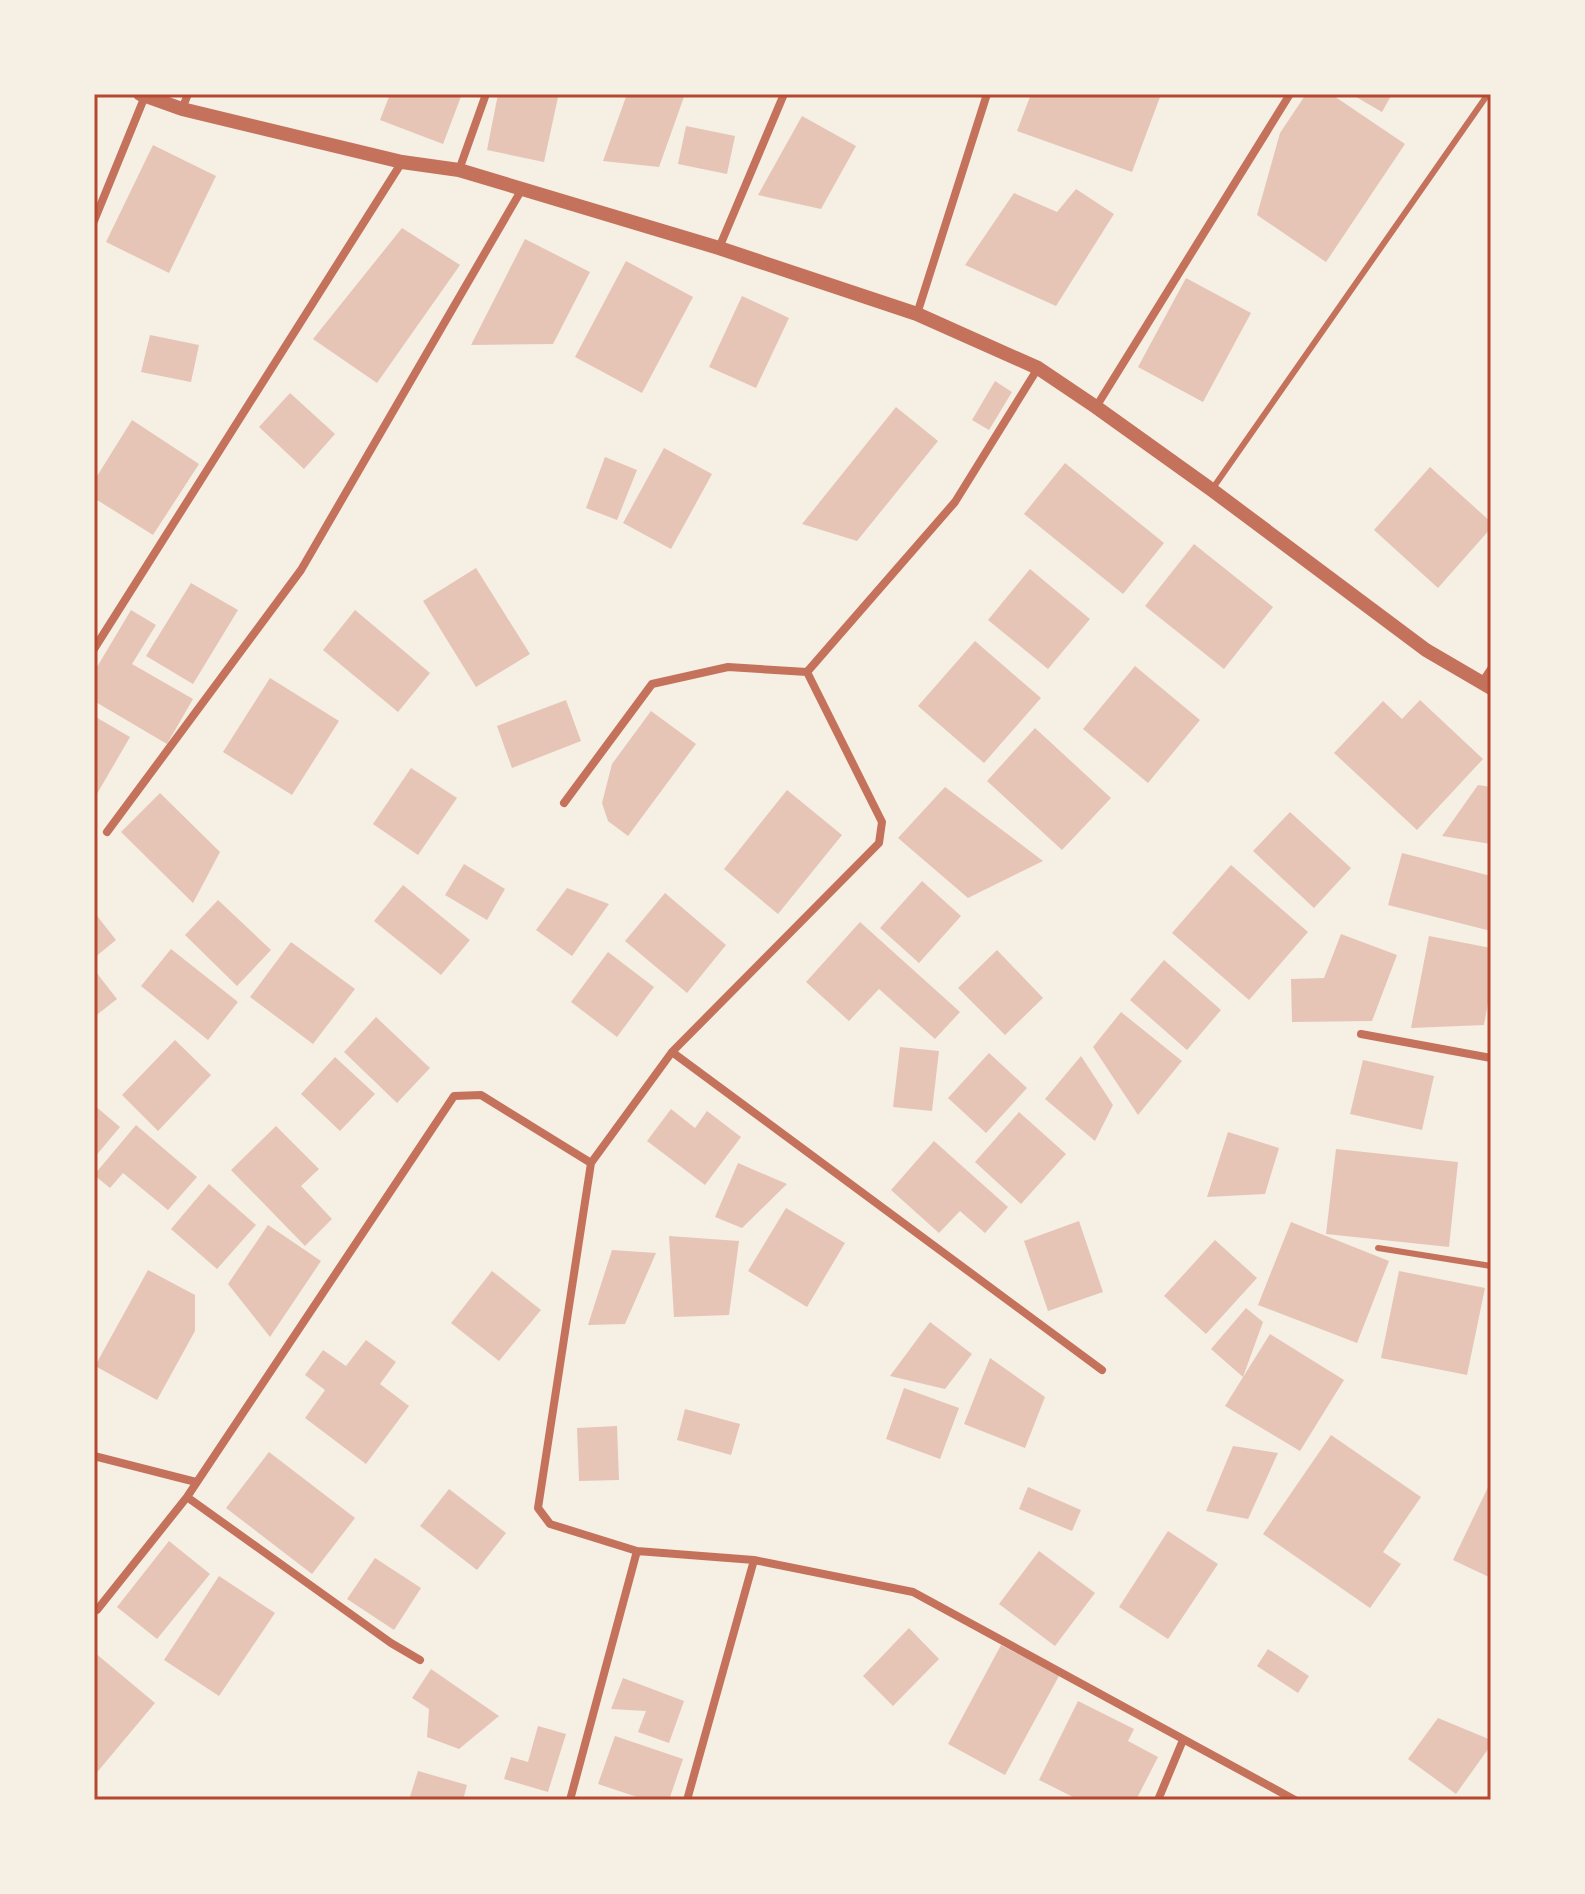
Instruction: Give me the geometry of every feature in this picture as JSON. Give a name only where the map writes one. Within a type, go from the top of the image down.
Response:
[{"type":"street","points":[[182,109],[188,94]]},
{"type":"street","points":[[459,170],[486,94]]},
{"type":"street","points":[[719,248],[784,94]]},
{"type":"street","points":[[917,314],[987,94]]},
{"type":"street","points":[[1096,407],[1290,94]]},
{"type":"street","points":[[94,221],[143,95],[182,109],[402,162],[459,170],[719,248],[917,314],[1038,368],[1212,490],[1426,650],[1486,686],[1491,669]]},
{"type":"street","points":[[94,649],[402,162]]},
{"type":"street","points":[[107,832],[301,570],[522,189]]},
{"type":"street","points":[[807,672],[955,502],[1038,368]]},
{"type":"street","points":[[564,803],[652,684],[728,667],[807,672]]},
{"type":"street","points":[[807,672],[882,822],[879,843],[672,1052],[591,1163],[538,1508],[550,1524],[637,1551],[754,1560],[913,1592],[1295,1800]]},
{"type":"street","points":[[1361,1034],[1491,1058]]},
{"type":"street","points":[[672,1052],[1102,1370]]},
{"type":"street","points":[[94,1611],[187,1497],[454,1096],[481,1095],[591,1163]]},
{"type":"street","points":[[94,1456],[196,1482]]},
{"type":"street","points":[[187,1497],[391,1643],[420,1660]]},
{"type":"street","points":[[570,1800],[637,1551]]},
{"type":"street","points":[[687,1800],[754,1560]]},
{"type":"street","points":[[1158,1800],[1183,1740]]},
{"type":"lane","points":[[1212,490],[1488,94]]},
{"type":"lane","points":[[1378,1248],[1491,1266]]},
{"type":"building","points":[[390,94],[462,94],[443,144],[380,120]]},
{"type":"building","points":[[498,94],[558,97],[544,162],[487,150]]},
{"type":"building","points":[[627,94],[685,94],[659,167],[603,161]]},
{"type":"building","points":[[1031,94],[1150,94],[1160,97],[1132,172],[1017,131]]},
{"type":"building","points":[[1306,94],[1331,94],[1405,144],[1326,262],[1257,215],[1280,133]]},
{"type":"building","points":[[1351,94],[1392,94],[1382,112]]},
{"type":"building","points":[[802,116],[856,146],[821,209],[758,195]]},
{"type":"building","points":[[686,126],[735,136],[727,174],[678,164]]},
{"type":"building","points":[[153,145],[216,176],[169,273],[106,242]]},
{"type":"building","points":[[1076,189],[1114,214],[1056,306],[965,265],[1014,193],[1057,212]]},
{"type":"building","points":[[402,228],[460,265],[377,383],[313,339]]},
{"type":"building","points":[[525,239],[590,272],[553,344],[471,345]]},
{"type":"building","points":[[626,261],[693,297],[642,393],[575,357]]},
{"type":"building","points":[[1186,278],[1251,313],[1203,402],[1138,367]]},
{"type":"building","points":[[742,296],[789,318],[756,388],[709,367]]},
{"type":"building","points":[[150,335],[199,345],[191,382],[141,372]]},
{"type":"building","points":[[995,381],[1012,392],[989,430],[972,420]]},
{"type":"building","points":[[290,393],[335,434],[304,469],[259,427]]},
{"type":"building","points":[[896,407],[938,441],[857,541],[802,524]]},
{"type":"building","points":[[132,420],[199,464],[153,535],[94,498],[94,481]]},
{"type":"building","points":[[664,448],[712,474],[671,549],[623,523]]},
{"type":"building","points":[[605,457],[637,470],[617,520],[586,508]]},
{"type":"building","points":[[1065,463],[1164,543],[1123,594],[1024,514]]},
{"type":"building","points":[[1430,467],[1491,522],[1491,528],[1438,588],[1374,530]]},
{"type":"building","points":[[1194,544],[1273,607],[1224,669],[1145,606]]},
{"type":"building","points":[[476,568],[530,654],[476,687],[423,601]]},
{"type":"building","points":[[1030,569],[1090,619],[1048,669],[988,620]]},
{"type":"building","points":[[191,583],[238,610],[193,684],[146,656]]},
{"type":"building","points":[[131,610],[156,625],[132,664],[193,699],[167,744],[94,701],[94,672]]},
{"type":"building","points":[[355,610],[430,673],[398,712],[323,650]]},
{"type":"building","points":[[975,641],[1041,698],[984,763],[918,706]]},
{"type":"building","points":[[1135,666],[1200,720],[1148,783],[1083,729]]},
{"type":"building","points":[[270,678],[339,721],[292,795],[223,752]]},
{"type":"building","points":[[566,700],[581,741],[512,768],[497,726]]},
{"type":"building","points":[[1420,700],[1483,759],[1417,830],[1334,753],[1383,701],[1402,719]]},
{"type":"building","points":[[651,711],[696,744],[628,836],[608,821],[602,803],[612,764]]},
{"type":"building","points":[[94,716],[130,737],[94,799]]},
{"type":"building","points":[[1035,728],[1111,798],[1062,850],[987,781]]},
{"type":"building","points":[[411,768],[457,798],[418,855],[373,824]]},
{"type":"building","points":[[1478,785],[1491,787],[1491,844],[1442,836]]},
{"type":"building","points":[[945,787],[1043,861],[968,898],[898,838]]},
{"type":"building","points":[[787,790],[842,835],[778,914],[724,869]]},
{"type":"building","points":[[160,793],[220,852],[193,903],[121,832]]},
{"type":"building","points":[[1290,812],[1351,868],[1314,908],[1253,851]]},
{"type":"building","points":[[1402,853],[1491,876],[1491,931],[1388,905]]},
{"type":"building","points":[[464,864],[505,889],[487,920],[445,895]]},
{"type":"building","points":[[1231,865],[1308,932],[1249,1000],[1172,933]]},
{"type":"building","points":[[922,881],[961,916],[919,963],[880,928]]},
{"type":"building","points":[[403,885],[470,940],[441,975],[374,921]]},
{"type":"building","points":[[567,888],[609,904],[572,956],[536,930]]},
{"type":"building","points":[[665,893],[726,945],[687,993],[625,941]]},
{"type":"building","points":[[218,900],[271,950],[237,986],[185,935]]},
{"type":"building","points":[[94,912],[116,940],[94,958]]},
{"type":"building","points":[[860,922],[960,1012],[935,1039],[879,989],[849,1021],[806,982]]},
{"type":"building","points":[[1341,934],[1397,955],[1372,1021],[1292,1022],[1291,979],[1324,978]]},
{"type":"building","points":[[1429,936],[1491,948],[1491,986],[1484,1025],[1411,1028]]},
{"type":"building","points":[[291,942],[355,989],[313,1044],[250,997]]},
{"type":"building","points":[[171,949],[238,1002],[208,1040],[141,986]]},
{"type":"building","points":[[997,950],[1043,998],[1005,1035],[958,988]]},
{"type":"building","points":[[608,952],[654,987],[617,1037],[571,1002]]},
{"type":"building","points":[[1164,960],[1221,1010],[1187,1050],[1130,1000]]},
{"type":"building","points":[[96,972],[117,999],[94,1017],[94,974]]},
{"type":"building","points":[[1121,1012],[1182,1061],[1138,1115],[1093,1047]]},
{"type":"building","points":[[376,1017],[430,1068],[397,1103],[344,1052]]},
{"type":"building","points":[[175,1040],[211,1075],[158,1131],[122,1095]]},
{"type":"building","points":[[900,1047],[939,1051],[932,1111],[893,1107]]},
{"type":"building","points":[[989,1053],[1027,1088],[986,1133],[948,1098]]},
{"type":"building","points":[[1081,1056],[1113,1105],[1095,1141],[1045,1099]]},
{"type":"building","points":[[335,1057],[375,1094],[340,1131],[301,1094]]},
{"type":"building","points":[[1363,1060],[1434,1076],[1422,1130],[1350,1114]]},
{"type":"building","points":[[94,1105],[120,1127],[94,1158]]},
{"type":"building","points":[[671,1109],[695,1128],[707,1111],[741,1137],[705,1185],[647,1141]]},
{"type":"building","points":[[1019,1112],[1066,1154],[1021,1204],[975,1162]]},
{"type":"building","points":[[136,1125],[197,1177],[168,1210],[123,1173],[110,1188],[94,1175]]},
{"type":"building","points":[[276,1126],[319,1169],[301,1186],[332,1219],[305,1246],[231,1170]]},
{"type":"building","points":[[1228,1132],[1279,1148],[1265,1194],[1207,1197]]},
{"type":"building","points":[[934,1141],[1008,1207],[985,1233],[960,1211],[939,1233],[891,1190]]},
{"type":"building","points":[[1336,1149],[1458,1162],[1449,1247],[1326,1234]]},
{"type":"building","points":[[738,1163],[787,1184],[742,1228],[715,1217]]},
{"type":"building","points":[[209,1184],[256,1225],[217,1269],[171,1229]]},
{"type":"building","points":[[786,1208],[845,1243],[807,1307],[748,1271]]},
{"type":"building","points":[[1079,1221],[1103,1292],[1048,1311],[1024,1241]]},
{"type":"building","points":[[1291,1222],[1389,1261],[1357,1343],[1258,1305]]},
{"type":"building","points":[[268,1225],[321,1261],[270,1337],[228,1284]]},
{"type":"building","points":[[669,1236],[739,1241],[729,1315],[674,1317]]},
{"type":"building","points":[[1215,1240],[1257,1278],[1206,1334],[1164,1296]]},
{"type":"building","points":[[612,1250],[656,1253],[625,1324],[588,1325]]},
{"type":"building","points":[[148,1270],[195,1295],[195,1331],[157,1400],[95,1366]]},
{"type":"building","points":[[492,1271],[541,1310],[499,1361],[451,1323]]},
{"type":"building","points":[[1399,1271],[1485,1288],[1467,1375],[1381,1358]]},
{"type":"building","points":[[1246,1308],[1263,1322],[1243,1377],[1211,1349]]},
{"type":"building","points":[[930,1322],[972,1354],[945,1389],[890,1376]]},
{"type":"building","points":[[1270,1334],[1344,1380],[1300,1451],[1225,1406]]},
{"type":"building","points":[[366,1340],[396,1362],[380,1384],[409,1406],[366,1464],[305,1418],[325,1390],[305,1375],[323,1350],[346,1366]]},
{"type":"building","points":[[990,1358],[1045,1397],[1025,1448],[964,1424]]},
{"type":"building","points":[[904,1388],[959,1408],[940,1459],[886,1439]]},
{"type":"building","points":[[685,1409],[740,1424],[731,1455],[677,1440]]},
{"type":"building","points":[[617,1426],[619,1480],[579,1481],[577,1428]]},
{"type":"building","points":[[1331,1435],[1421,1497],[1383,1552],[1401,1564],[1370,1608],[1263,1534]]},
{"type":"building","points":[[1233,1446],[1278,1453],[1248,1519],[1206,1511]]},
{"type":"building","points":[[269,1452],[355,1518],[312,1574],[226,1508]]},
{"type":"building","points":[[1491,1481],[1491,1578],[1453,1560]]},
{"type":"building","points":[[1028,1487],[1081,1510],[1072,1531],[1019,1509]]},
{"type":"building","points":[[449,1489],[506,1533],[477,1570],[420,1526]]},
{"type":"building","points":[[1168,1531],[1218,1564],[1168,1639],[1119,1607]]},
{"type":"building","points":[[169,1541],[210,1574],[157,1639],[117,1607]]},
{"type":"building","points":[[1039,1551],[1095,1593],[1055,1646],[999,1604]]},
{"type":"building","points":[[375,1558],[421,1588],[394,1630],[347,1599]]},
{"type":"building","points":[[219,1576],[275,1613],[219,1696],[164,1660]]},
{"type":"building","points":[[909,1628],[939,1659],[893,1706],[863,1676]]},
{"type":"building","points":[[1001,1645],[1059,1676],[1005,1775],[948,1744]]},
{"type":"building","points":[[1268,1649],[1309,1676],[1298,1693],[1257,1666]]},
{"type":"building","points":[[94,1652],[155,1703],[94,1776]]},
{"type":"building","points":[[431,1669],[499,1716],[459,1749],[427,1737],[429,1709],[412,1698]]},
{"type":"building","points":[[623,1678],[684,1701],[669,1743],[638,1732],[646,1711],[611,1709]]},
{"type":"building","points":[[1078,1701],[1134,1729],[1128,1741],[1158,1757],[1136,1800],[1079,1800],[1039,1780]]},
{"type":"building","points":[[1438,1718],[1491,1740],[1491,1745],[1456,1794],[1408,1759]]},
{"type":"building","points":[[538,1726],[566,1734],[548,1792],[504,1779],[511,1757],[528,1762]]},
{"type":"building","points":[[615,1736],[683,1759],[669,1800],[646,1800],[598,1784]]},
{"type":"building","points":[[418,1771],[467,1785],[463,1800],[409,1800]]}]
